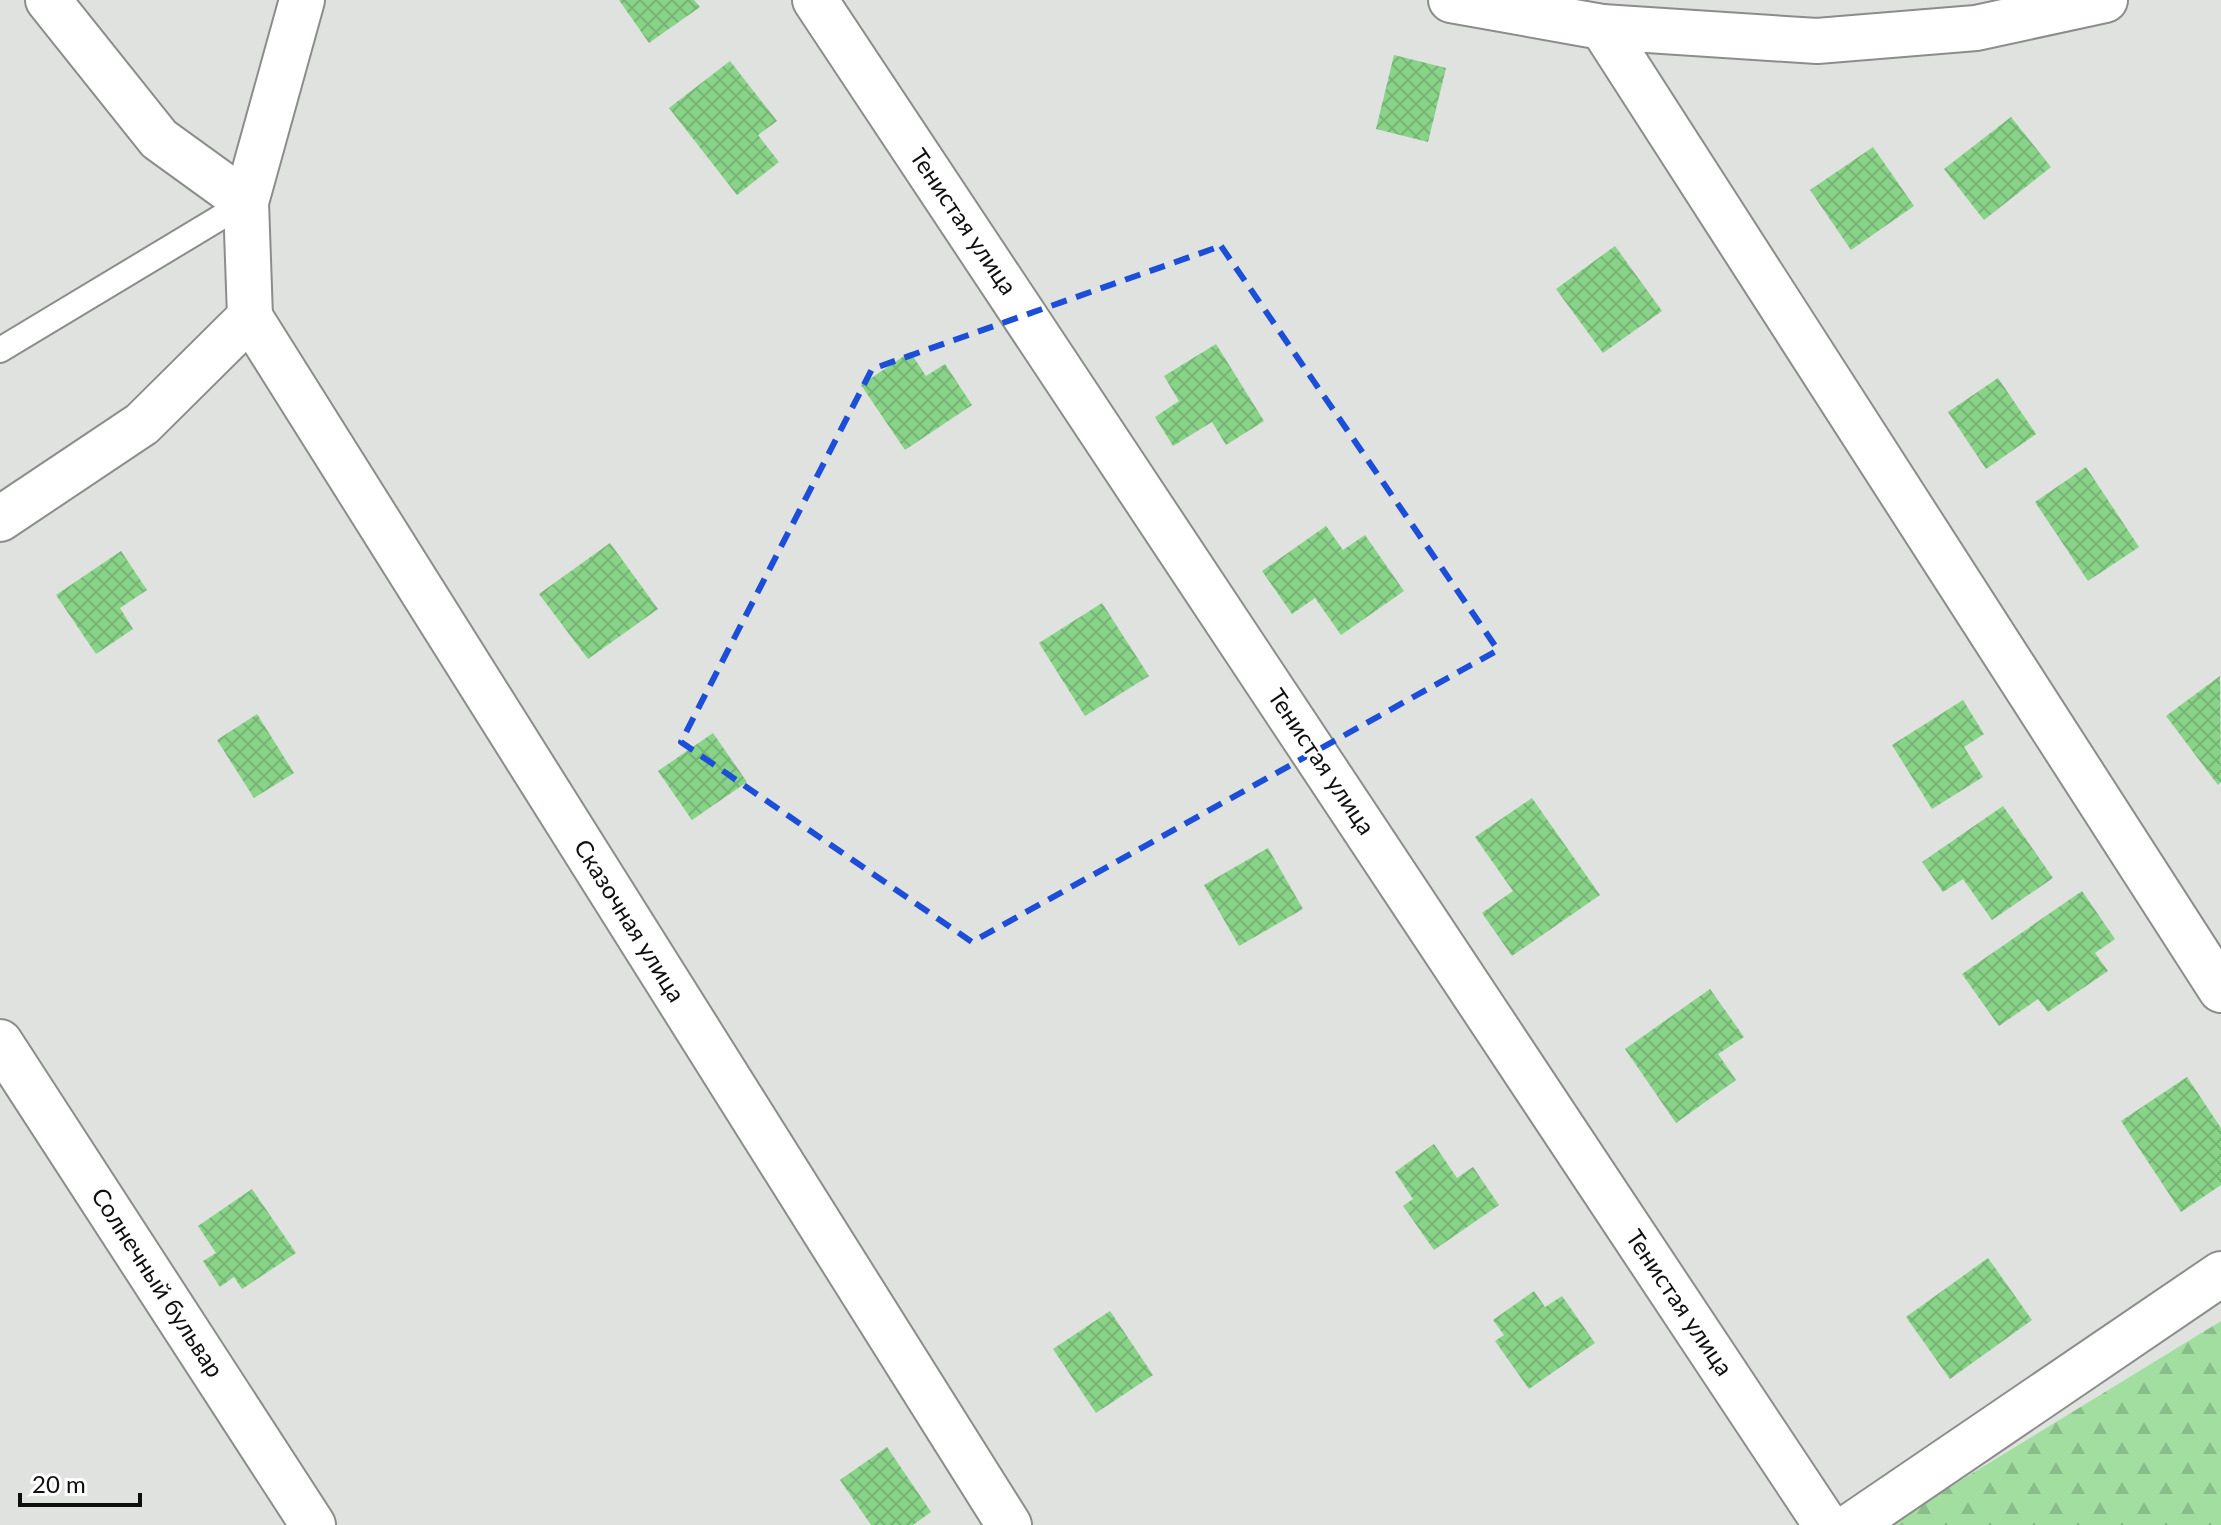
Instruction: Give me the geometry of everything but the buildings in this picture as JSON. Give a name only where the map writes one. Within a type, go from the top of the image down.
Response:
[{"type":"street","points":[[48,0],[159,139],[246,202]]},
{"type":"street","points":[[0,519],[142,424],[250,317],[246,202],[302,0]]},
{"type":"street","name":"Тенистая улица","points":[[815,0],[1826,1525]]},
{"type":"street","points":[[1451,0],[1602,27],[1817,41],[1976,28],[2105,0]]},
{"type":"street","points":[[1602,27],[2221,990]]},
{"type":"street","name":"Сказочная улица","points":[[250,317],[1009,1525]]},
{"type":"street","name":"Солнечный бульвар","points":[[0,1042],[313,1525]]},
{"type":"street","points":[[1852,1525],[2221,1274]]},
{"type":"lane","points":[[0,350],[246,202]]},
{"type":"highlighted area","points":[[1221,246],[1498,650],[972,942],[681,742],[872,369]]},
{"type":"green space","points":[[2221,1321],[2221,1525],[1888,1525]]}]
